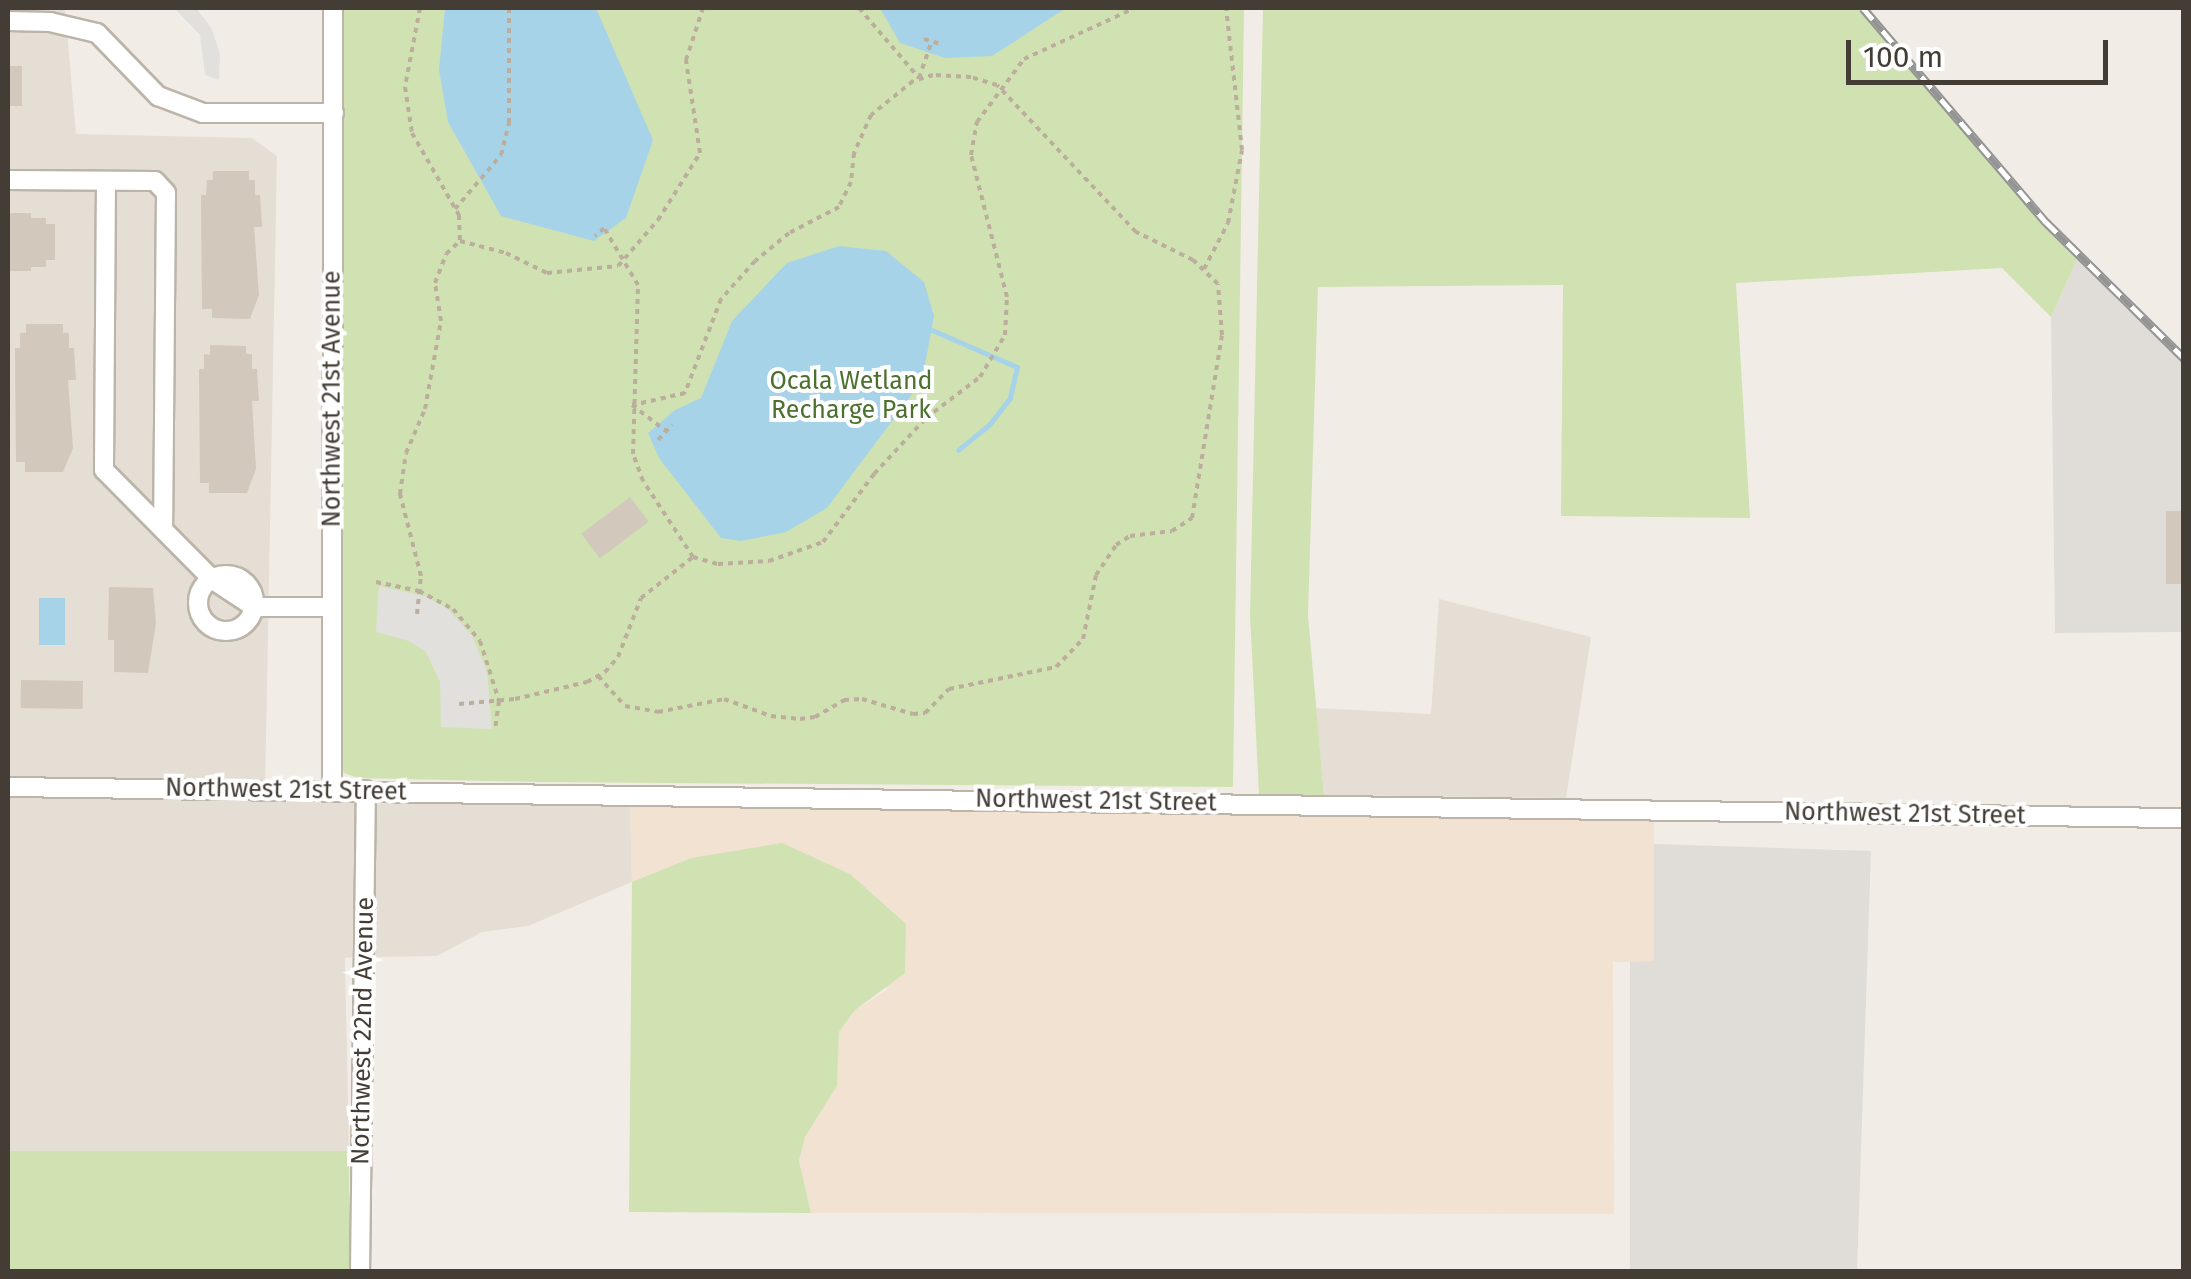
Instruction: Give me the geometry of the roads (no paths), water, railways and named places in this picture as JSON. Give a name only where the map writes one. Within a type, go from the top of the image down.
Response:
[{"type":"street","name":"Northwest 21st Avenue","points":[[332,790],[333,8]]},
{"type":"street","points":[[8,22],[50,22],[96,33],[158,96],[203,113],[334,113]]},
{"type":"street","points":[[8,180],[155,180],[166,193],[162,529]]},
{"type":"street","points":[[106,181],[104,470],[213,580],[254,608],[332,607]]},
{"type":"street","points":[[213,580],[196,610],[202,622],[216,632],[233,631],[254,608]]},
{"type":"street","name":"Northwest 21st Street","points":[[8,787],[2184,818]]},
{"type":"street","name":"Northwest 22nd Avenue","points":[[360,1272],[366,790]]},
{"type":"water","points":[[445,8],[596,8],[653,140],[626,218],[594,241],[501,216],[448,122],[439,70]]},
{"type":"water","points":[[880,8],[1066,8],[992,56],[945,58],[900,43]]},
{"type":"water","points":[[839,246],[886,251],[924,282],[934,316],[922,381],[827,508],[786,532],[741,541],[721,538],[659,458],[648,433],[675,410],[701,398],[732,321],[787,263]]},
{"type":"water","points":[[39,598],[65,598],[65,645],[39,645]]},
{"type":"waterway","points":[[932,330],[1017,367],[1010,398],[990,424],[958,450]]},
{"type":"railway","points":[[1863,8],[2046,222],[2184,358]]},
{"type":"park label","name":"Ocala Wetland Recharge Park","points":[[851,396]]}]
